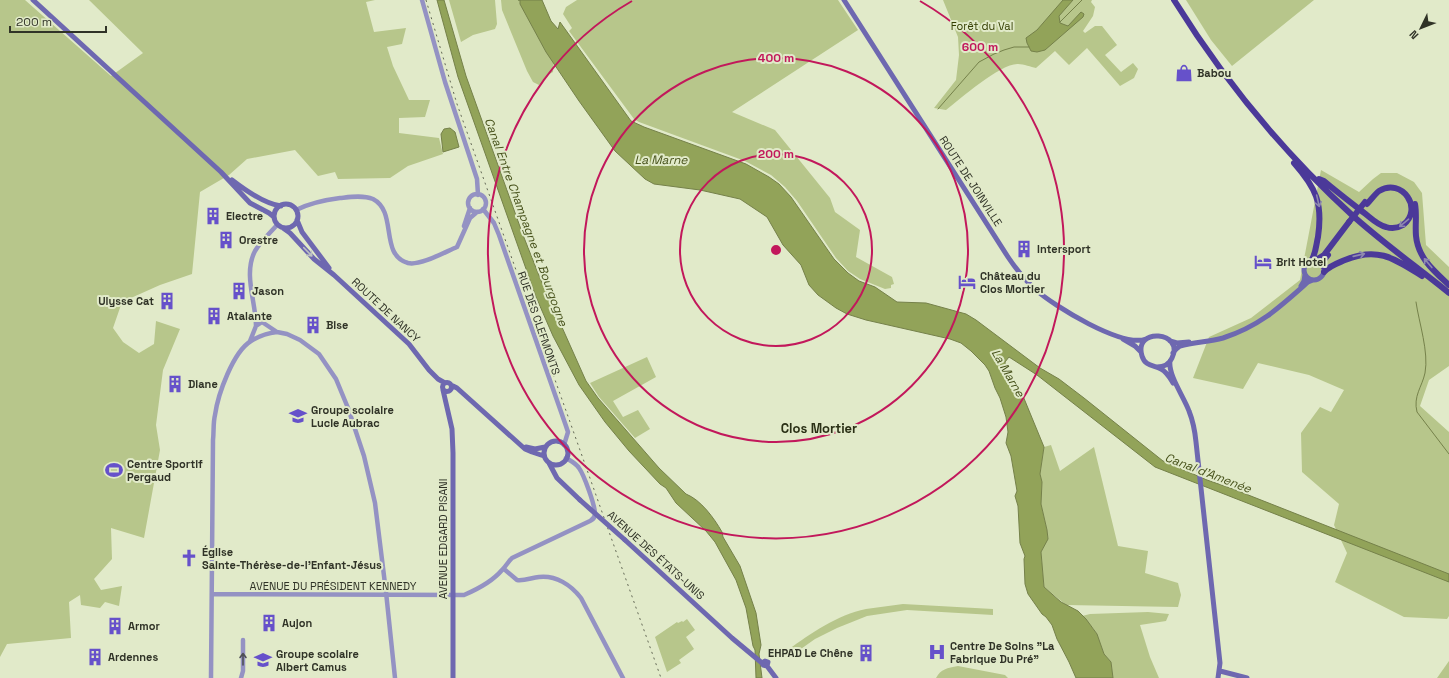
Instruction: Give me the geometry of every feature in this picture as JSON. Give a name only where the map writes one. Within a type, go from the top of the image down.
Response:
[{"type":"highway","points":[[1176,0],[1193,30],[1234,88],[1298,161],[1351,214],[1446,289]]},
{"type":"highway","points":[[1176,0],[1244,96],[1290,149],[1319,179],[1367,224],[1449,293]]},
{"type":"highway","points":[[1267,126],[1270,134],[1309,180],[1316,194],[1320,212],[1314,260],[1324,255],[1351,223]]},
{"type":"highway","points":[[1319,179],[1324,181],[1374,220],[1386,227],[1394,228],[1401,226],[1407,221],[1412,211],[1411,202],[1407,194],[1393,188],[1380,191],[1366,203]]},
{"type":"highway","points":[[1324,269],[1326,256],[1376,190],[1384,185],[1395,184],[1403,186],[1407,189],[1415,202],[1416,236],[1420,252],[1427,263],[1449,285]]},
{"type":"highway","points":[[1324,269],[1361,254],[1377,254],[1392,258],[1437,286],[1446,289]]},
{"type":"main road","points":[[34,0],[222,172],[250,202],[274,217]]},
{"type":"main road","name":"ROUTE DE JOINVILLE","points":[[844,0],[1008,257],[1029,284],[1042,295],[1072,315],[1117,336]]},
{"type":"main road","points":[[222,172],[251,194],[274,204],[281,206],[288,205],[296,210],[297,220],[292,226],[283,228],[277,225],[274,217],[275,210],[281,206]]},
{"type":"main road","name":"ROUTE DE NANCY","points":[[297,220],[302,232],[334,275]]},
{"type":"main road","name":"ROUTE DE NANCY","points":[[283,228],[290,233],[314,259],[334,275],[409,344],[429,370],[447,387],[460,390],[528,451],[544,456]]},
{"type":"main road","points":[[1170,341],[1181,342],[1215,338],[1251,324],[1272,311],[1303,284],[1306,266],[1314,260],[1322,263],[1324,269],[1319,279],[1308,282],[1273,313],[1252,326],[1219,339],[1180,346],[1173,352]]},
{"type":"main road","points":[[1305,274],[1308,278],[1313,280]]},
{"type":"main road","points":[[1117,336],[1136,340],[1159,335],[1170,341],[1173,348],[1170,365],[1172,373],[1187,404],[1196,442],[1220,670],[1218,678]]},
{"type":"main road","points":[[1117,336],[1135,346],[1141,352]]},
{"type":"main road","points":[[1146,339],[1141,352],[1142,357],[1146,363],[1166,373],[1171,379],[1192,423]]},
{"type":"main road","points":[[1157,368],[1163,367],[1170,361]]},
{"type":"main road","name":"AVENUE EDGARD PISANI","points":[[447,387],[446,400],[452,429],[453,453],[453,678]]},
{"type":"main road","points":[[522,446],[535,449],[545,447],[556,441],[564,445],[567,450],[566,458],[563,463],[558,465],[549,463],[544,456],[545,447]]},
{"type":"main road","name":"AVENUE DES ÉTATS-UNIS","points":[[549,463],[555,476],[580,500],[763,664],[776,678]]},
{"type":"main road","points":[[558,465],[556,471],[560,481]]},
{"type":"main road","points":[[1220,670],[1247,678]]},
{"type":"street","points":[[422,0],[445,82],[477,178],[478,195]]},
{"type":"street","points":[[296,210],[313,203],[328,200],[352,197],[373,199],[384,211],[394,252],[400,259],[408,263],[420,262],[457,247],[470,218],[483,209],[485,205],[485,200],[482,196],[473,195],[469,199],[468,202],[470,208],[462,230],[462,235]]},
{"type":"street","points":[[470,208],[477,212]]},
{"type":"street","name":"RUE DES CLEFMONTS","points":[[483,209],[494,223],[499,235],[566,426],[568,432],[564,445]]},
{"type":"street","points":[[277,225],[258,247],[251,264],[250,275],[256,313],[257,333],[264,334],[277,332]]},
{"type":"street","points":[[256,313],[266,324],[277,332],[298,339],[319,354],[330,369],[343,394],[364,456],[372,489],[387,595],[395,678]]},
{"type":"street","points":[[212,678],[213,440],[215,415],[225,378],[229,369],[237,356],[250,341],[260,322],[266,324]]},
{"type":"street","points":[[250,341],[268,331],[266,324]]},
{"type":"street","name":"AVENUE DU PRÉSIDENT KENNEDY","points":[[212,594],[462,596],[485,585],[504,569],[508,561],[514,557],[592,520],[595,515],[594,507],[579,466],[566,458]]},
{"type":"street","points":[[504,569],[514,579],[524,580],[538,577],[551,578],[564,582],[573,589],[581,598],[623,678]]},
{"type":"street","points":[[241,678],[243,671],[243,640]]},
{"type":"green space","points":[[0,0],[25,0],[111,76],[143,53],[89,0],[375,0],[366,2],[374,32],[406,28],[402,44],[387,47],[393,66],[409,100],[430,100],[425,117],[399,118],[399,133],[439,138],[443,154],[408,166],[390,178],[338,179],[335,172],[318,176],[295,150],[247,159],[229,175],[200,192],[192,274],[160,285],[122,302],[113,328],[123,342],[139,353],[154,344],[156,321],[180,329],[163,370],[156,425],[160,450],[144,538],[111,528],[112,559],[94,579],[101,590],[122,586],[119,606],[105,602],[100,608],[81,605],[80,595],[69,602],[71,638],[7,644],[0,657]]},
{"type":"green space","points":[[449,0],[495,0],[497,24],[495,29],[473,35],[461,42]]},
{"type":"green space","points":[[501,0],[525,0],[554,61],[553,72],[546,76],[539,85],[533,82],[527,71],[502,10]]},
{"type":"green space","points":[[577,0],[838,0],[858,30],[732,112],[775,130],[830,198],[835,212],[860,230],[856,257],[892,277],[894,284],[891,285],[891,288],[885,289],[860,279],[848,271],[836,258],[797,201],[785,187],[771,175],[745,161],[634,119],[569,31],[572,28],[563,14],[566,7]]},
{"type":"green space","name":"Forêt du Val","points":[[943,0],[1092,0],[1091,2],[1095,7],[1093,16],[1083,31],[1085,33],[1095,26],[1102,26],[1117,45],[1105,55],[1121,72],[1133,63],[1138,69],[1134,78],[1120,86],[1087,48],[1069,65],[1055,51],[1036,68],[1020,64],[1011,65],[991,75],[946,110],[934,108],[956,80],[959,55],[958,37]]},
{"type":"green space","points":[[1186,0],[1314,0],[1232,66],[1211,40]]},
{"type":"green space","points":[[1321,170],[1359,192],[1381,173],[1397,173],[1414,182],[1422,193],[1426,245],[1449,267],[1449,366],[1429,380],[1420,406],[1449,432],[1449,616],[1447,619],[1404,617],[1335,582],[1347,553],[1334,525],[1339,504],[1302,472],[1301,433],[1320,407],[1331,412],[1344,390],[1309,375],[1258,363],[1243,389],[1193,378],[1209,337],[1251,318],[1300,280]]},
{"type":"green space","points":[[647,357],[656,377],[613,401],[623,417],[638,410],[650,429],[635,438],[599,397],[590,383]]},
{"type":"green space","points":[[1051,445],[1060,471],[1094,447],[1118,546],[1148,551],[1145,573],[1178,583],[1181,595],[1178,607],[1066,605],[1044,587],[1041,552],[1048,538],[1041,504],[1042,482],[1040,474],[1044,447]]},
{"type":"green space","points":[[903,604],[993,609],[993,615],[907,610],[867,616],[815,639],[791,656],[788,650],[815,631],[835,620],[855,612]]},
{"type":"green space","points":[[1148,612],[1169,614],[1166,621],[1140,625],[1150,657],[1159,678],[1113,678],[1111,662],[1104,654],[1097,634],[1082,616],[1090,614]]},
{"type":"green space","points":[[687,619],[695,630],[686,637],[694,649],[679,660],[681,663],[667,672],[655,637],[677,622],[683,622]]},
{"type":"green space","points":[[1449,661],[1449,678],[1437,678]]},
{"type":"green space","points":[[958,666],[1005,675],[1008,678],[936,678],[945,669]]},
{"type":"water","points":[[437,0],[444,0],[466,76],[523,235],[540,278],[586,381],[598,398],[659,468],[686,494],[697,500],[702,505],[711,515],[722,532],[723,537],[740,566],[756,613],[761,645],[759,654],[762,678],[756,678],[755,650],[746,608],[736,580],[715,542],[706,531],[676,503],[666,488],[660,484],[629,451],[605,422],[579,385],[553,336],[536,297],[458,77]]},
{"type":"water","name":"La Marne","points":[[520,0],[542,0],[551,21],[558,29],[560,22],[631,121],[746,164],[779,184],[791,197],[834,259],[848,273],[859,281],[875,287],[897,302],[926,303],[966,314],[1040,368],[1059,379],[1163,461],[1207,480],[1449,574],[1449,582],[1155,467],[1037,375],[1009,357],[1005,362],[1006,367],[1017,392],[1022,397],[1023,396],[1044,447],[1040,474],[1042,482],[1041,504],[1048,539],[1041,552],[1044,587],[1061,602],[1078,611],[1086,619],[1097,634],[1104,654],[1111,662],[1113,678],[1076,678],[1057,639],[1052,625],[1028,594],[1025,584],[1025,556],[1020,543],[1018,506],[1015,496],[1017,491],[1011,456],[1006,443],[1008,432],[1006,417],[1000,398],[985,365],[961,343],[950,339],[866,320],[847,314],[836,308],[818,295],[809,285],[801,265],[783,245],[767,217],[740,199],[700,190],[654,184],[645,179],[615,151],[579,101],[546,52],[520,4]]},
{"type":"water","points":[[1063,0],[1073,0],[1059,16],[1060,23],[1068,26],[1081,12],[1084,14],[1083,17],[1045,50],[1037,52],[1031,51],[1026,38],[1037,30]]},
{"type":"water","points":[[450,128],[455,132],[459,147],[443,152],[441,134],[444,129]]},
{"type":"waterway","points":[[1060,22],[1082,0]]},
{"type":"waterway","points":[[938,109],[979,62],[1004,50],[1014,47],[1029,47]]},
{"type":"waterway","points":[[1416,302],[1426,356],[1424,378],[1416,401],[1417,412],[1449,454]]},
{"type":"railway","points":[[426,0],[457,104],[661,678]]},
{"type":"place","name":"Babou","points":[[1184,73]]},
{"type":"place","name":"Electre","points":[[213,216]]},
{"type":"place","name":"Orestre","points":[[226,240]]},
{"type":"place","name":"Intersport","points":[[1024,249]]},
{"type":"place","name":"Brit Hotel","points":[[1263,262]]},
{"type":"place","name":"Château du Clos Mortier","points":[[967,282]]},
{"type":"place","name":"Jason","points":[[239,291]]},
{"type":"place","name":"Ulysse Cat","points":[[167,301]]},
{"type":"place","name":"Atalante","points":[[214,316]]},
{"type":"place","name":"Bise","points":[[313,325]]},
{"type":"place","name":"Diane","points":[[175,384]]},
{"type":"place","name":"Groupe scolaire Lucie Aubrac","points":[[298,416]]},
{"type":"place","name":"Centre Sportif Pergaud","points":[[114,470]]},
{"type":"place","name":"Église Sainte-Thérèse-de-l'Enfant-Jésus","points":[[189,558]]},
{"type":"place","name":"Aujon","points":[[269,623]]},
{"type":"place","name":"Armor","points":[[115,626]]},
{"type":"place","name":"Centre De Soins \"La Fabrique Du Pré\"","points":[[937,652]]},
{"type":"place","name":"EHPAD Le Chêne","points":[[866,653]]},
{"type":"place","name":"Ardennes","points":[[95,657]]},
{"type":"place","name":"Groupe scolaire Albert Camus","points":[[263,660]]},
{"type":"district","name":"Clos Mortier","points":[[819,428]]},
{"type":"water label","name":"Canal Entre Champagne et Bourgogne","points":[[526,222]]},
{"type":"water label","name":"Canal d'Amenée","points":[[1208,473]]}]
